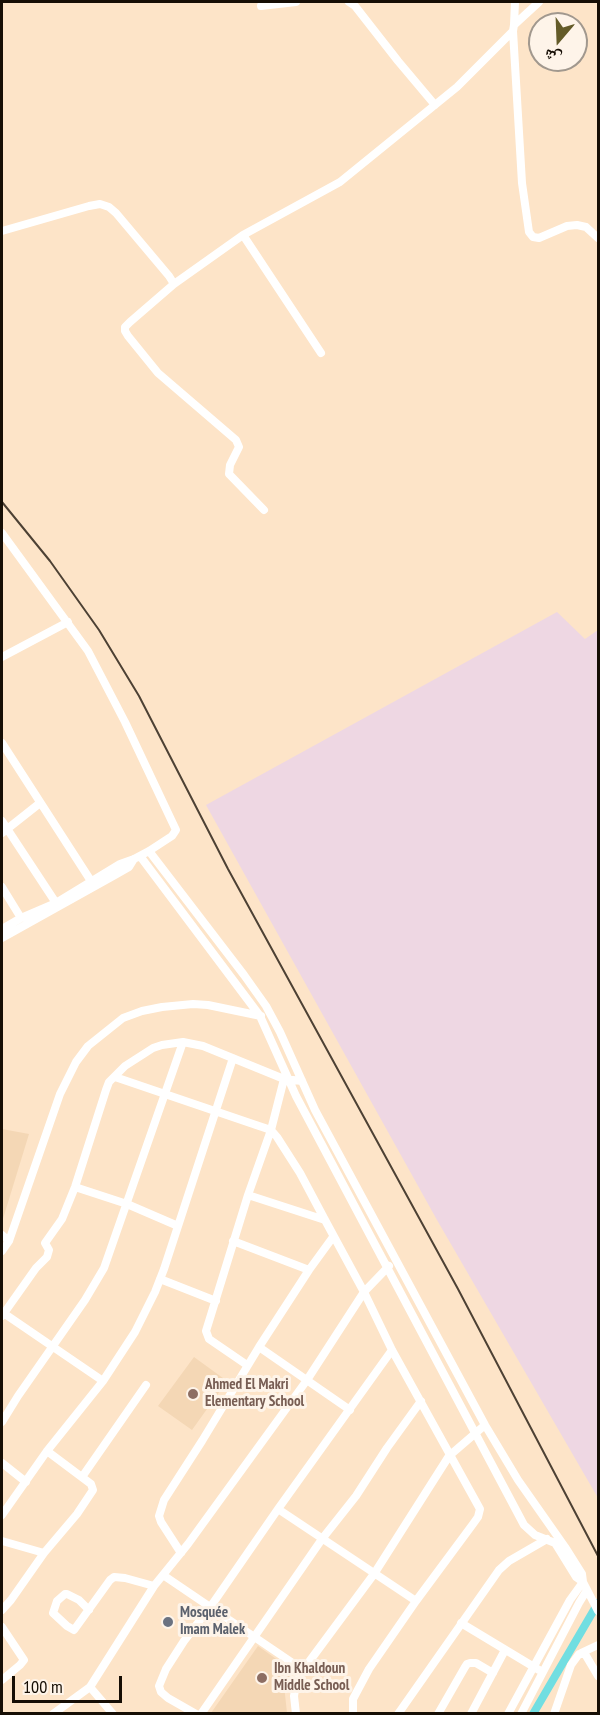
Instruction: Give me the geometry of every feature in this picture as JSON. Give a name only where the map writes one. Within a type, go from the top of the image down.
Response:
[{"type":"street","points":[[261,6],[296,2]]},
{"type":"street","points":[[349,2],[355,6],[435,105]]},
{"type":"street","points":[[515,2],[513,28],[522,183],[529,232],[533,237],[539,238],[567,226],[577,225],[586,227],[598,238]]},
{"type":"street","points":[[264,510],[229,474],[230,465],[239,447],[236,440],[158,373],[128,336],[125,327],[174,284],[243,235],[340,182],[457,87],[539,2]]},
{"type":"street","points":[[2,231],[100,204],[109,207],[174,284]]},
{"type":"street","points":[[243,235],[321,353]]},
{"type":"street","points":[[2,533],[88,651],[176,827],[174,834],[149,851],[120,864],[56,903],[2,929]]},
{"type":"street","points":[[2,657],[68,622]]},
{"type":"street","points":[[2,742],[91,881]]},
{"type":"street","points":[[5,831],[40,803]]},
{"type":"street","points":[[2,821],[5,831],[56,903]]},
{"type":"street","points":[[149,851],[244,975],[273,1019],[315,1110],[484,1425],[518,1480],[556,1532],[581,1572],[598,1611]]},
{"type":"street","points":[[2,938],[115,876],[129,867],[137,858]]},
{"type":"street","points":[[137,858],[260,1016],[287,1080],[524,1525],[535,1535],[557,1545],[576,1577],[587,1590]]},
{"type":"street","points":[[2,887],[21,918]]},
{"type":"street","points":[[2,1251],[9,1241],[60,1094],[76,1062],[88,1046],[123,1018],[162,1007],[208,1005],[273,1019]]},
{"type":"street","points":[[103,1381],[2,1314],[36,1268],[47,1257],[49,1250],[45,1243],[62,1219],[75,1187],[99,1107],[109,1082],[125,1066],[153,1048],[183,1042],[203,1046],[287,1080],[302,1081]]},
{"type":"street","points":[[2,1422],[104,1268],[183,1042]]},
{"type":"street","points":[[2,1515],[47,1451],[103,1381],[135,1332],[160,1279],[233,1058]]},
{"type":"street","points":[[115,1077],[271,1131],[284,1146],[364,1292],[392,1350],[449,1456],[480,1509],[480,1513],[470,1528],[369,1669],[353,1699],[353,1713]]},
{"type":"street","points":[[247,1365],[209,1339],[206,1334],[233,1241],[287,1080]]},
{"type":"street","points":[[75,1187],[127,1204],[178,1226]]},
{"type":"street","points":[[248,1195],[325,1220]]},
{"type":"street","points":[[2,1235],[9,1241]]},
{"type":"street","points":[[181,1553],[160,1522],[162,1506],[247,1365],[333,1237]]},
{"type":"street","points":[[233,1241],[309,1270]]},
{"type":"street","points":[[53,1713],[90,1687],[154,1586],[181,1553],[307,1380],[364,1292],[395,1260]]},
{"type":"street","points":[[160,1279],[216,1301]]},
{"type":"street","points":[[259,1347],[350,1410]]},
{"type":"street","points":[[196,1713],[161,1692],[159,1686],[166,1669],[392,1350]]},
{"type":"street","points":[[82,1477],[146,1385]]},
{"type":"street","points":[[201,1713],[421,1401]]},
{"type":"street","points":[[296,1713],[294,1696],[296,1684],[303,1670],[374,1574],[449,1456],[484,1425]]},
{"type":"street","points":[[2,1610],[93,1490],[91,1484],[47,1451]]},
{"type":"street","points":[[2,1463],[26,1482]]},
{"type":"street","points":[[278,1509],[416,1601]]},
{"type":"street","points":[[398,1713],[499,1570],[509,1561],[556,1532]]},
{"type":"street","points":[[2,1541],[44,1553]]},
{"type":"street","points":[[163,1575],[212,1606],[303,1670]]},
{"type":"street","points":[[89,1610],[79,1600],[64,1594],[57,1601],[53,1613],[74,1630],[114,1577],[154,1586]]},
{"type":"street","points":[[508,1713],[570,1600],[587,1590]]},
{"type":"street","points":[[521,1713],[587,1590]]},
{"type":"street","points":[[461,1623],[543,1672]]},
{"type":"street","points":[[2,1627],[24,1660],[2,1680]]},
{"type":"street","points":[[554,1713],[571,1665],[579,1654],[598,1645]]},
{"type":"street","points":[[471,1713],[505,1650]]},
{"type":"street","points":[[581,1653],[588,1658],[598,1676]]},
{"type":"street","points":[[438,1713],[467,1664],[476,1663],[493,1673]]},
{"type":"street","points":[[90,1687],[113,1713]]},
{"type":"shaded area","points":[[557,612],[585,639],[598,630],[598,1498],[437,1220],[206,805]]},
{"type":"shaded area","points":[[2,1129],[29,1134],[2,1222]]},
{"type":"shaded area","name":"Ahmed El Makri Elementary School","points":[[194,1357],[227,1381],[192,1430],[158,1406]]},
{"type":"shaded area","name":"Ibn Khaldoun Middle School","points":[[258,1646],[293,1671],[284,1685],[287,1713],[211,1713]]},
{"type":"waterway","points":[[533,1714],[598,1603]]},
{"type":"railway","points":[[2,502],[50,561],[99,630],[139,696],[228,869],[458,1289],[598,1556]]},
{"type":"place","name":"Ahmed El Makri Elementary School","points":[[193,1394]]},
{"type":"place","name":"Mosquée Imam Malek","points":[[168,1622]]},
{"type":"place","name":"Ibn Khaldoun Middle School","points":[[262,1678]]}]
